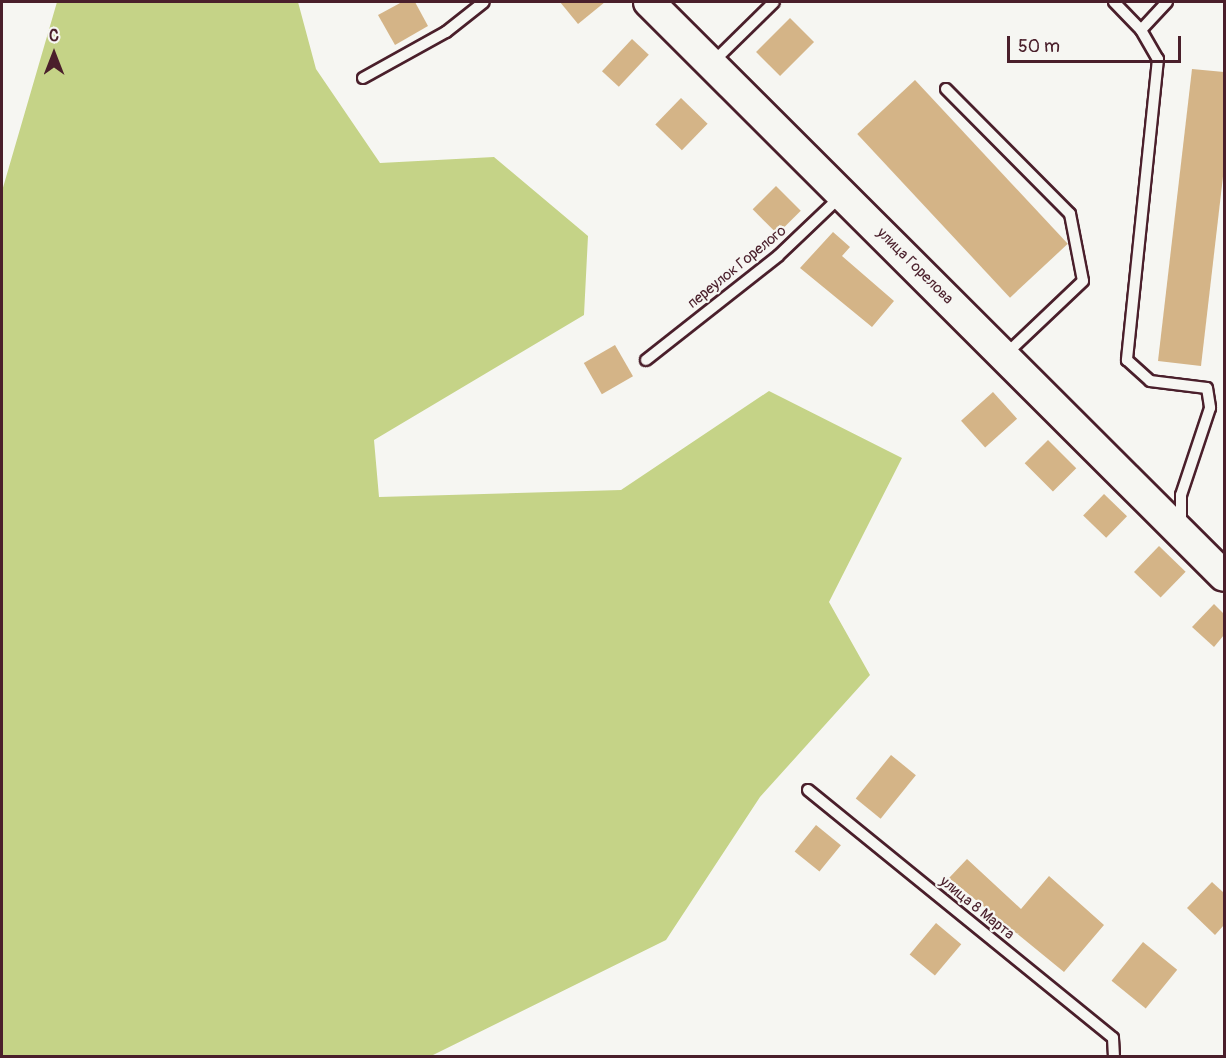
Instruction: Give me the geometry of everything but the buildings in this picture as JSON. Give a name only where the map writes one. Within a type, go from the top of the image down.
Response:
[{"type":"street","name":"улица Горелова","points":[[649,2],[1224,576]]},
{"type":"lane","points":[[363,78],[446,32],[484,2]]},
{"type":"lane","points":[[711,64],[774,2]]},
{"type":"lane","points":[[1114,2],[1141,30],[1158,59],[1127,360],[1150,381],[1207,388],[1210,408],[1181,495],[1181,531]]},
{"type":"lane","points":[[1141,30],[1167,2]]},
{"type":"lane","points":[[946,89],[1070,214],[1083,281],[1005,355]]},
{"type":"lane","name":"переулок Горелого","points":[[646,360],[778,256],[843,194]]},
{"type":"lane","name":"улица 8 Марта","points":[[808,790],[1113,1038],[1114,1056]]},
{"type":"green space","points":[[57,2],[298,2],[316,69],[380,163],[494,157],[588,236],[584,315],[374,440],[379,497],[621,490],[769,391],[902,458],[829,602],[870,675],[760,797],[666,940],[431,1056],[2,1056],[2,191]]}]
